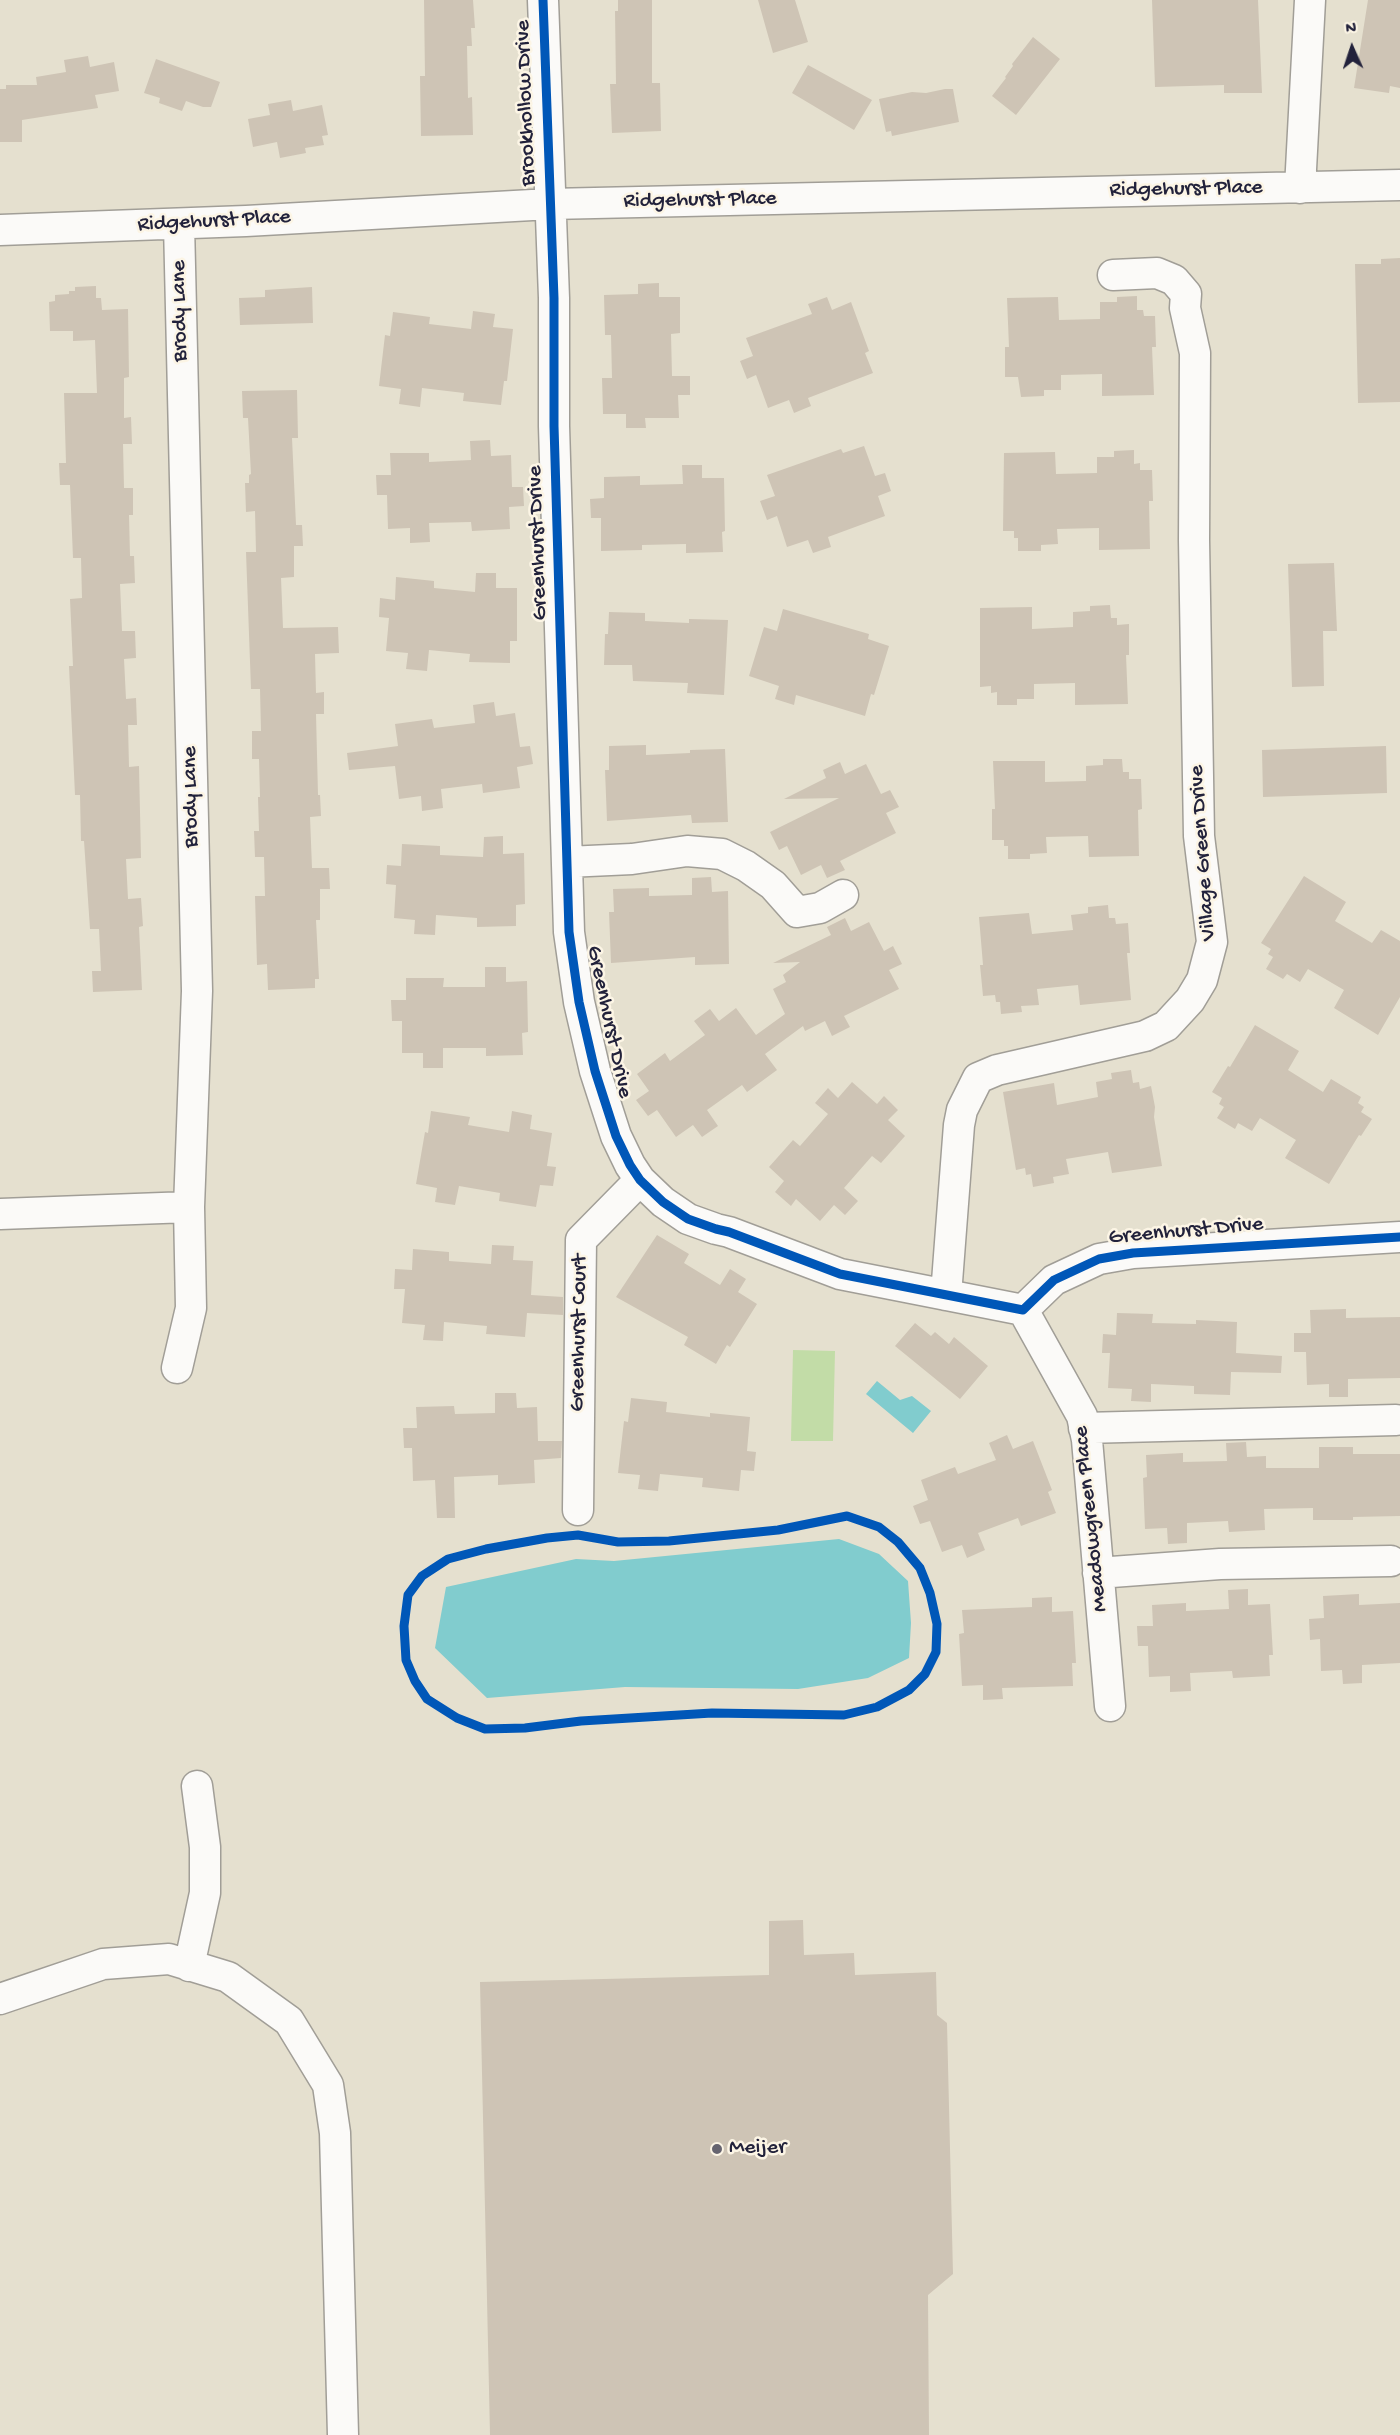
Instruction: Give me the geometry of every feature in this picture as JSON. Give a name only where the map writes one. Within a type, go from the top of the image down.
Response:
[{"type":"street","name":"Brookhollow Drive","points":[[543,0],[550,204]]},
{"type":"street","points":[[1300,188],[1310,0]]},
{"type":"street","name":"Ridgehurst Place","points":[[0,230],[179,224],[550,204],[1400,185]]},
{"type":"street","name":"Greenhurst Drive","points":[[550,204],[554,298],[554,426],[570,940],[579,1002],[595,1071],[616,1136],[640,1180],[663,1202],[688,1219],[840,1274],[1023,1310],[1054,1280],[1099,1259],[1133,1253],[1400,1237]]},
{"type":"street","name":"Brody Lane","points":[[177,1368],[191,1308],[189,1207],[197,991],[179,224]]},
{"type":"street","name":"Village Green Drive","points":[[946,1295],[959,1125],[962,1110],[978,1078],[997,1070],[1144,1036],[1166,1026],[1196,990],[1204,973],[1212,942],[1199,836],[1194,540],[1195,353],[1185,308],[1186,294],[1174,280],[1156,273],[1113,275]]},
{"type":"street","points":[[567,862],[632,859],[687,851],[722,854],[746,866],[773,885],[797,912],[819,908],[843,895]]},
{"type":"street","name":"Greenhurst Court","points":[[578,1510],[581,1240],[640,1180]]},
{"type":"street","points":[[0,1214],[189,1207]]},
{"type":"street","name":"Meadowgreen Place","points":[[1023,1310],[1082,1416],[1087,1440],[1110,1706]]},
{"type":"street","points":[[1084,1428],[1396,1420]]},
{"type":"street","points":[[1098,1573],[1220,1564],[1391,1561]]},
{"type":"street","points":[[189,1965],[204,1893],[205,1847],[197,1786]]},
{"type":"street","points":[[0,1999],[103,1964],[168,1959],[228,1977],[289,2021],[328,2085],[335,2133],[343,2435]]},
{"type":"green space","points":[[793,1350],[835,1351],[833,1441],[791,1441]]},
{"type":"water","points":[[877,1381],[900,1400],[912,1396],[931,1411],[913,1433],[866,1394]]},
{"type":"water","points":[[839,1539],[879,1554],[908,1581],[911,1623],[909,1658],[868,1678],[798,1689],[625,1687],[487,1698],[435,1648],[446,1587],[576,1559],[614,1561]]},
{"type":"building","points":[[424,0],[473,0],[475,28],[471,28],[472,46],[467,46],[468,98],[472,97],[473,135],[421,136],[420,76],[425,76]]},
{"type":"building","points":[[618,0],[652,0],[652,83],[660,83],[661,131],[612,133],[610,84],[616,84],[615,11],[618,11]]},
{"type":"building","points":[[758,0],[795,0],[808,42],[773,53]]},
{"type":"building","points":[[1152,0],[1258,0],[1262,93],[1224,93],[1224,85],[1155,87]]},
{"type":"building","points":[[1368,0],[1400,0],[1400,88],[1390,86],[1389,93],[1354,88]]},
{"type":"building","points":[[1033,37],[1060,59],[1016,115],[992,96],[1006,78],[1012,64]]},
{"type":"building","points":[[88,56],[90,67],[114,62],[119,91],[95,95],[98,108],[22,120],[22,142],[0,142],[0,89],[6,89],[6,85],[37,85],[36,77],[66,72],[64,60]]},
{"type":"building","points":[[156,59],[220,82],[211,107],[203,107],[186,101],[182,111],[159,103],[160,98],[144,93]]},
{"type":"building","points":[[808,65],[872,100],[854,130],[792,93]]},
{"type":"building","points":[[953,89],[959,122],[892,136],[891,131],[886,132],[879,99],[912,92],[926,93]]},
{"type":"building","points":[[291,100],[293,111],[322,105],[328,135],[322,136],[324,145],[305,148],[306,153],[280,158],[277,142],[253,147],[248,119],[270,115],[268,104]]},
{"type":"building","points":[[1400,258],[1400,402],[1358,403],[1355,264],[1381,264],[1381,259]]},
{"type":"building","points":[[659,283],[659,297],[680,297],[680,333],[671,334],[672,376],[690,376],[690,395],[678,395],[679,418],[645,418],[646,428],[626,428],[626,414],[603,414],[602,378],[612,378],[611,335],[605,335],[604,295],[638,294],[638,284]]},
{"type":"building","points":[[96,286],[96,298],[101,298],[102,310],[128,309],[129,377],[124,378],[124,418],[131,417],[132,444],[123,444],[124,488],[133,488],[133,515],[129,515],[130,556],[134,556],[135,583],[120,584],[122,631],[135,631],[136,658],[124,659],[126,699],[136,698],[137,725],[128,725],[129,767],[139,766],[141,858],[126,859],[128,899],[141,898],[143,926],[139,927],[142,990],[93,992],[92,971],[101,971],[99,929],[90,929],[84,841],[81,841],[80,795],[75,795],[69,666],[73,666],[70,599],[82,598],[81,558],[73,558],[70,485],[60,485],[59,463],[66,463],[64,393],[97,393],[95,340],[73,341],[73,331],[50,331],[49,302],[55,301],[55,295],[75,291],[75,287]]},
{"type":"building","points":[[312,287],[313,323],[240,325],[239,298],[265,297],[265,290]]},
{"type":"building","points":[[1137,296],[1137,310],[1143,310],[1144,316],[1155,316],[1156,347],[1152,347],[1154,395],[1102,396],[1102,374],[1061,375],[1061,390],[1044,390],[1044,396],[1021,397],[1018,377],[1005,377],[1005,347],[1009,347],[1007,298],[1058,297],[1059,320],[1100,319],[1100,302],[1117,302],[1117,297]]},
{"type":"building","points":[[827,297],[832,310],[851,302],[869,351],[865,353],[873,373],[808,398],[811,406],[794,413],[789,400],[768,408],[756,375],[747,379],[740,361],[753,356],[746,338],[812,314],[808,304]]},
{"type":"building","points":[[473,311],[495,314],[493,327],[513,329],[507,381],[504,381],[501,405],[463,401],[464,393],[422,388],[420,407],[399,404],[401,389],[379,386],[385,335],[390,336],[393,312],[430,317],[429,324],[471,329]]},
{"type":"building","points":[[297,390],[298,438],[292,438],[296,525],[302,525],[303,546],[294,546],[294,577],[281,578],[283,628],[338,627],[339,653],[315,654],[316,693],[324,692],[324,714],[316,714],[318,795],[320,795],[321,816],[310,817],[312,868],[329,868],[330,889],[320,889],[320,920],[316,920],[319,979],[315,979],[315,988],[268,990],[267,964],[257,965],[255,896],[265,896],[264,857],[255,857],[254,831],[259,831],[258,797],[260,797],[259,759],[252,759],[252,731],[261,731],[260,689],[251,689],[246,552],[256,552],[255,511],[246,512],[245,483],[249,483],[251,474],[248,418],[243,418],[242,391]]},
{"type":"building","points":[[490,440],[491,456],[511,455],[512,487],[523,487],[524,506],[509,507],[510,529],[472,531],[471,522],[429,523],[430,542],[410,543],[410,528],[388,529],[387,495],[377,495],[376,475],[391,475],[390,453],[429,453],[429,462],[471,460],[470,441]]},
{"type":"building","points":[[864,446],[875,476],[885,473],[891,491],[878,496],[885,516],[828,537],[831,547],[813,553],[808,540],[787,547],[777,516],[767,520],[760,501],[775,496],[767,475],[841,449],[843,453]]},
{"type":"building","points":[[1134,450],[1134,464],[1140,463],[1140,470],[1152,470],[1153,501],[1149,501],[1150,549],[1099,550],[1099,528],[1057,529],[1058,544],[1041,545],[1041,551],[1018,551],[1018,538],[1014,538],[1014,531],[1003,531],[1004,453],[1055,452],[1056,474],[1097,473],[1097,457],[1114,457],[1114,451]]},
{"type":"building","points":[[682,465],[702,465],[702,478],[724,478],[723,552],[686,553],[686,544],[642,545],[642,550],[601,551],[601,518],[591,518],[590,499],[604,498],[604,477],[640,476],[640,485],[683,484]]},
{"type":"building","points":[[1334,563],[1337,631],[1323,631],[1324,686],[1292,687],[1288,564]]},
{"type":"building","points":[[476,573],[496,573],[496,588],[517,588],[517,641],[510,641],[510,663],[469,662],[470,654],[429,650],[427,671],[406,669],[408,653],[386,651],[389,618],[379,617],[380,598],[395,600],[396,577],[434,581],[434,588],[475,592]]},
{"type":"building","points":[[1110,605],[1111,618],[1117,618],[1117,625],[1129,624],[1129,655],[1126,655],[1128,704],[1075,705],[1075,683],[1034,684],[1034,699],[1017,699],[1017,705],[997,705],[997,692],[991,693],[991,686],[980,687],[980,608],[1032,607],[1032,629],[1073,627],[1073,612],[1090,611],[1090,606]]},
{"type":"building","points":[[783,609],[869,634],[868,639],[889,646],[865,716],[796,695],[794,705],[775,699],[779,686],[749,676],[764,627],[777,631]]},
{"type":"building","points":[[609,612],[645,613],[645,621],[689,623],[689,619],[728,620],[724,695],[687,693],[688,683],[633,681],[632,665],[604,665],[605,634],[608,634]]},
{"type":"building","points":[[494,702],[496,716],[515,713],[520,747],[530,746],[533,764],[517,767],[520,788],[483,793],[482,784],[441,789],[443,808],[422,811],[421,796],[399,799],[395,766],[349,770],[347,753],[398,746],[395,724],[432,719],[434,728],[475,723],[473,705]]},
{"type":"building","points":[[646,745],[646,755],[725,749],[728,822],[692,823],[691,815],[607,821],[605,770],[609,770],[609,746]]},
{"type":"building","points":[[1386,746],[1387,793],[1263,797],[1262,750]]},
{"type":"building","points":[[1103,759],[1122,759],[1123,772],[1129,772],[1129,779],[1141,779],[1142,809],[1138,810],[1139,856],[1089,857],[1088,836],[1046,837],[1047,853],[1030,854],[1030,859],[1008,859],[1008,846],[1004,846],[1004,840],[992,840],[992,809],[995,809],[993,761],[1045,761],[1045,782],[1086,781],[1086,766],[1103,765]]},
{"type":"building","points":[[840,762],[845,774],[866,764],[881,794],[890,790],[899,807],[886,813],[896,833],[840,861],[845,870],[827,878],[821,865],[801,875],[787,846],[779,850],[770,832],[839,798],[784,799],[826,778],[823,770]]},
{"type":"building","points":[[503,836],[503,854],[524,853],[525,904],[516,905],[516,926],[477,927],[477,918],[436,915],[435,935],[414,934],[415,920],[394,918],[396,885],[386,884],[387,865],[401,866],[402,844],[440,846],[440,855],[483,857],[484,837]]},
{"type":"building","points":[[1304,876],[1346,902],[1335,921],[1372,943],[1381,930],[1400,941],[1400,997],[1378,1035],[1334,1008],[1344,990],[1308,969],[1300,982],[1287,974],[1283,979],[1266,969],[1273,957],[1268,954],[1271,949],[1261,943]]},
{"type":"building","points":[[711,877],[712,892],[728,891],[729,964],[695,965],[695,957],[611,963],[609,912],[614,912],[613,889],[649,888],[649,896],[692,895],[692,878]]},
{"type":"building","points":[[1108,905],[1109,918],[1115,918],[1116,924],[1128,923],[1130,953],[1127,953],[1131,1000],[1080,1005],[1078,985],[1037,989],[1039,1005],[1021,1006],[1022,1012],[1001,1014],[1000,1002],[996,1002],[995,995],[983,996],[979,917],[1029,913],[1032,934],[1073,930],[1071,915],[1088,913],[1088,907]]},
{"type":"building","points":[[845,918],[851,931],[869,922],[884,951],[893,946],[902,964],[889,970],[899,989],[844,1016],[850,1027],[832,1036],[825,1021],[805,1031],[803,1026],[765,1054],[777,1070],[747,1092],[742,1085],[707,1110],[718,1126],[702,1137],[693,1125],[676,1137],[657,1110],[648,1116],[636,1100],[649,1091],[637,1074],[665,1053],[670,1061],[705,1035],[694,1021],[710,1009],[719,1021],[736,1008],[756,1035],[785,1014],[773,989],[786,982],[783,975],[800,962],[773,963],[831,935],[827,927]]},
{"type":"building","points":[[485,967],[506,967],[506,982],[527,981],[528,1032],[522,1033],[523,1055],[486,1056],[486,1048],[443,1048],[443,1068],[423,1068],[423,1053],[402,1053],[402,1021],[392,1021],[391,1000],[406,1000],[406,978],[444,978],[443,987],[485,987]]},
{"type":"building","points":[[1255,1025],[1299,1051],[1288,1070],[1323,1092],[1331,1079],[1361,1097],[1358,1103],[1364,1107],[1361,1112],[1372,1119],[1361,1136],[1359,1135],[1329,1184],[1285,1158],[1296,1140],[1260,1118],[1252,1131],[1238,1123],[1235,1129],[1217,1118],[1224,1107],[1219,1104],[1222,1098],[1212,1092]]},
{"type":"building","points":[[1131,1070],[1133,1083],[1139,1082],[1140,1089],[1151,1086],[1162,1166],[1112,1173],[1108,1152],[1066,1159],[1069,1174],[1053,1177],[1054,1183],[1033,1187],[1031,1174],[1026,1175],[1025,1168],[1016,1170],[1003,1092],[1054,1083],[1057,1105],[1098,1097],[1096,1082],[1112,1079],[1111,1073]]},
{"type":"building","points":[[852,1082],[877,1104],[884,1096],[898,1110],[888,1120],[905,1136],[881,1163],[872,1156],[844,1188],[858,1201],[845,1215],[834,1205],[820,1221],[796,1199],[791,1206],[775,1192],[784,1181],[769,1167],[793,1140],[800,1146],[828,1114],[815,1103],[828,1088],[838,1098]]},
{"type":"building","points":[[431,1111],[470,1117],[468,1125],[509,1132],[512,1111],[532,1115],[530,1129],[552,1133],[547,1166],[556,1167],[553,1186],[540,1185],[536,1207],[499,1201],[500,1193],[459,1186],[455,1205],[435,1202],[437,1188],[416,1184]]},
{"type":"building","points":[[657,1235],[689,1254],[684,1263],[720,1285],[730,1269],[746,1279],[738,1292],[757,1304],[730,1347],[727,1345],[716,1364],[684,1345],[688,1337],[616,1297]]},
{"type":"building","points":[[492,1245],[514,1246],[513,1260],[533,1261],[531,1295],[563,1297],[563,1315],[527,1313],[525,1337],[486,1334],[487,1326],[444,1322],[443,1341],[423,1340],[425,1325],[402,1323],[405,1289],[394,1289],[395,1269],[412,1270],[413,1249],[449,1252],[449,1261],[491,1264]]},
{"type":"building","points":[[1346,1309],[1346,1318],[1400,1317],[1400,1378],[1348,1379],[1348,1397],[1329,1397],[1329,1384],[1307,1385],[1306,1352],[1294,1352],[1294,1333],[1311,1333],[1310,1310]]},
{"type":"building","points":[[1117,1313],[1153,1314],[1152,1323],[1196,1324],[1196,1320],[1237,1322],[1236,1353],[1282,1356],[1281,1373],[1231,1372],[1230,1395],[1194,1394],[1194,1386],[1151,1384],[1151,1402],[1131,1401],[1132,1389],[1108,1388],[1110,1353],[1102,1353],[1103,1334],[1116,1335]]},
{"type":"building","points":[[915,1323],[931,1336],[935,1332],[949,1344],[954,1337],[988,1366],[960,1399],[895,1346]]},
{"type":"building","points":[[495,1393],[516,1393],[517,1408],[537,1407],[538,1441],[562,1441],[561,1458],[534,1460],[535,1483],[498,1485],[498,1475],[454,1477],[455,1518],[437,1518],[435,1480],[413,1481],[412,1448],[404,1448],[403,1428],[417,1428],[416,1407],[454,1406],[455,1414],[495,1413]]},
{"type":"building","points":[[631,1398],[667,1402],[666,1412],[710,1417],[710,1413],[750,1417],[747,1451],[756,1452],[754,1471],[741,1470],[739,1491],[702,1487],[703,1478],[660,1474],[658,1491],[638,1489],[640,1475],[618,1473],[624,1421],[628,1422]]},
{"type":"building","points":[[1007,1435],[1013,1449],[1033,1441],[1052,1490],[1048,1492],[1056,1513],[1021,1526],[1018,1518],[978,1533],[985,1550],[967,1558],[962,1545],[942,1552],[930,1521],[920,1524],[913,1506],[928,1500],[921,1480],[955,1467],[958,1474],[996,1460],[989,1443]]},
{"type":"building","points":[[1246,1442],[1247,1457],[1266,1456],[1266,1468],[1319,1468],[1319,1447],[1353,1447],[1353,1454],[1400,1454],[1400,1516],[1353,1517],[1353,1520],[1313,1520],[1313,1508],[1264,1509],[1265,1530],[1229,1532],[1228,1521],[1187,1523],[1187,1543],[1168,1544],[1167,1528],[1145,1529],[1143,1478],[1147,1477],[1146,1455],[1183,1453],[1183,1462],[1227,1461],[1226,1443]]},
{"type":"building","points":[[1248,1589],[1248,1605],[1270,1604],[1273,1655],[1269,1655],[1270,1676],[1233,1678],[1232,1671],[1190,1673],[1191,1691],[1170,1692],[1170,1676],[1149,1677],[1148,1646],[1138,1646],[1137,1626],[1153,1626],[1152,1605],[1186,1603],[1186,1611],[1229,1609],[1228,1590]]},
{"type":"building","points":[[1359,1594],[1359,1605],[1400,1603],[1400,1663],[1362,1665],[1362,1683],[1343,1684],[1342,1670],[1321,1671],[1320,1639],[1310,1640],[1309,1619],[1324,1618],[1323,1596]]},
{"type":"building","points":[[1052,1597],[1052,1612],[1073,1611],[1076,1663],[1072,1663],[1073,1686],[1002,1688],[1003,1699],[983,1700],[983,1685],[962,1686],[959,1634],[964,1633],[962,1610],[1032,1607],[1032,1598]]},
{"type":"building","name":"Meijer","points":[[803,1920],[804,1955],[854,1953],[855,1975],[936,1972],[937,2015],[947,2023],[953,2274],[928,2295],[929,2435],[490,2435],[480,1982],[769,1975],[769,1921]]},
{"type":"cycle path","points":[[543,0],[554,298],[554,426],[569,932],[579,1002],[595,1071],[616,1136],[640,1180],[663,1202],[688,1219],[840,1274],[1023,1310],[1054,1280],[1099,1259],[1133,1253],[1400,1237]]},
{"type":"cycle path","points":[[847,1516],[879,1527],[898,1542],[920,1568],[930,1593],[937,1624],[936,1652],[925,1674],[909,1690],[877,1707],[844,1715],[712,1713],[581,1721],[525,1728],[485,1729],[457,1718],[427,1699],[415,1681],[406,1660],[404,1626],[408,1595],[422,1576],[448,1559],[486,1549],[547,1538],[578,1535],[618,1542],[669,1541],[778,1530],[847,1516]]},
{"type":"place","name":"Meijer","points":[[717,2149]]}]
